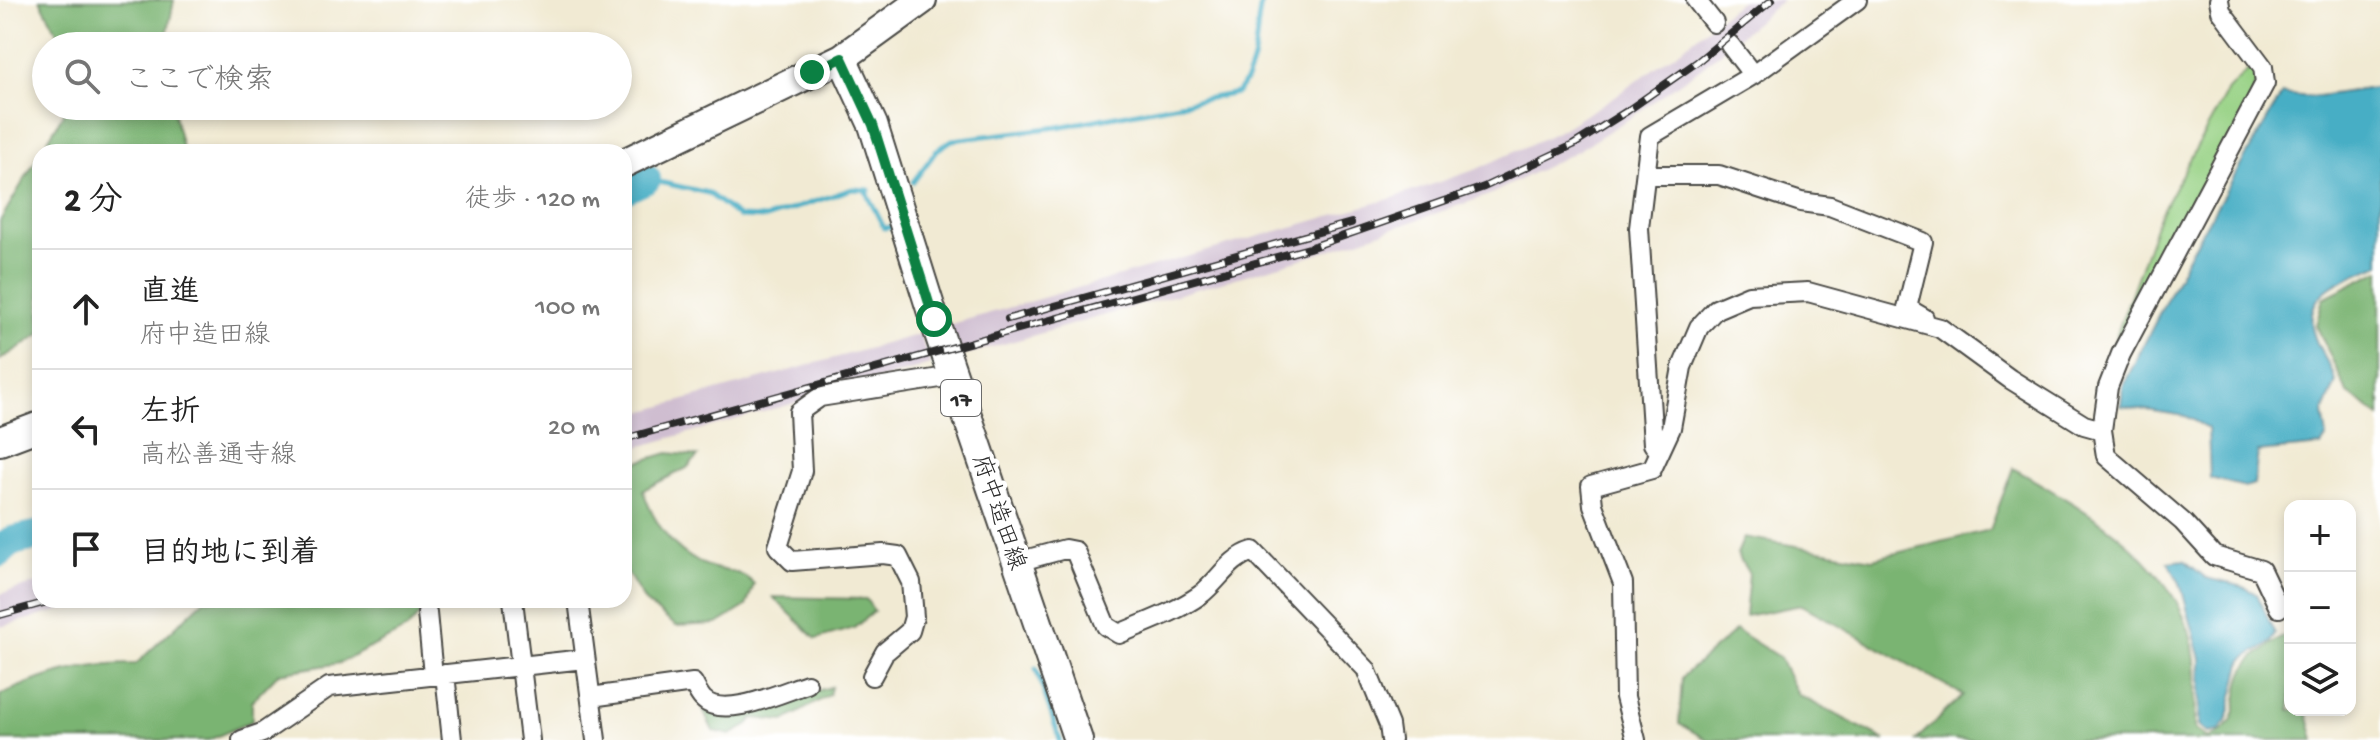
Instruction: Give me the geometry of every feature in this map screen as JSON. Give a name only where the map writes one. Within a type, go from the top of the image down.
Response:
[{"type":"main road","points":[[632,159],[842,58],[922,0]]},
{"type":"main road","name":"府中造田線","points":[[842,58],[873,125],[953,376],[1078,740]]},
{"type":"main road","points":[[0,441],[32,429]]},
{"type":"street","points":[[1696,0],[1714,23]]},
{"type":"street","points":[[1660,452],[1653,444],[1639,228],[1648,175],[1650,136],[1753,75],[1857,0]]},
{"type":"street","points":[[2219,0],[2221,11],[2263,67],[2265,83],[2121,354],[2108,387],[2102,430],[2106,456],[2183,522],[2214,556],[2261,570],[2279,608]]},
{"type":"street","points":[[1730,45],[1753,75]]},
{"type":"street","points":[[1648,175],[1719,175],[1801,202],[1830,206],[1923,242],[1907,308],[2010,379],[2084,425],[2102,430]]},
{"type":"street","points":[[1636,740],[1625,697],[1623,583],[1593,505],[1591,486],[1652,469],[1671,428],[1682,367],[1699,327],[1716,309],[1738,297],[1808,292],[1940,328]]},
{"type":"street","points":[[872,676],[885,652],[910,631],[914,617],[911,582],[898,556],[883,554],[792,561],[778,547],[802,471],[799,412],[820,397],[953,376]]},
{"type":"street","points":[[1017,562],[1065,549],[1075,551],[1106,626],[1119,634],[1203,593],[1243,554],[1253,551],[1366,669],[1389,725],[1391,740]]},
{"type":"street","points":[[514,608],[530,740]]},
{"type":"street","points":[[579,608],[596,740]]},
{"type":"street","points":[[427,613],[452,740]]},
{"type":"street","points":[[242,740],[262,733],[329,687],[584,659]]},
{"type":"street","points":[[591,697],[693,683],[704,700],[717,707],[731,708],[807,684]]},
{"type":"shaded area","points":[[1742,0],[1783,0],[1701,68],[1630,118],[1577,151],[1489,195],[1312,256],[958,357],[948,325],[1393,198],[1477,169],[1561,130],[1614,97],[1680,50]]},
{"type":"shaded area","points":[[920,334],[930,365],[632,449],[632,415]]},
{"type":"shaded area","points":[[32,584],[32,608],[69,608],[0,627],[0,594]]},
{"type":"green space","points":[[40,0],[174,0],[168,32],[57,32]]},
{"type":"green space","points":[[2252,66],[2257,77],[2253,95],[2098,399],[2099,384],[2159,216],[2228,90]]},
{"type":"green space","points":[[60,120],[175,120],[181,144],[46,144]]},
{"type":"green space","points":[[32,167],[32,339],[0,360],[0,221]]},
{"type":"green space","points":[[2380,270],[2380,417],[2347,392],[2316,325],[2323,298]]},
{"type":"green space","points":[[668,453],[698,456],[687,468],[643,490],[659,525],[685,554],[696,561],[738,574],[754,584],[746,606],[717,624],[676,626],[645,602],[632,580],[632,464]]},
{"type":"green space","points":[[2013,468],[2101,522],[2129,545],[2153,569],[2174,597],[2188,627],[2195,661],[2195,729],[2208,738],[2221,732],[2234,715],[2240,683],[2249,663],[2284,636],[2284,716],[2308,716],[2314,740],[1916,740],[1963,695],[1802,605],[1745,616],[1749,574],[1737,554],[1744,537],[1872,559],[1990,530]]},
{"type":"green space","points":[[773,597],[866,599],[874,611],[854,628],[816,639]]},
{"type":"green space","points":[[196,608],[425,608],[407,629],[340,663],[279,673],[252,701],[252,721],[209,740],[0,740],[0,695],[66,671],[136,664]]},
{"type":"green space","points":[[1736,630],[1780,658],[1798,695],[1885,740],[1708,740],[1679,724],[1682,677]]},
{"type":"green space","points":[[831,687],[829,695],[784,721],[753,718],[747,726],[730,735],[713,731],[703,710],[730,715]]},
{"type":"water","points":[[2380,87],[2380,264],[2326,290],[2312,311],[2317,343],[2336,382],[2323,413],[2327,437],[2321,446],[2258,452],[2254,484],[2245,487],[2210,478],[2208,428],[2185,416],[2121,406],[2123,386],[2192,249],[2282,94],[2311,97]]},
{"type":"water","points":[[2184,560],[2206,578],[2244,587],[2257,594],[2275,634],[2271,642],[2242,660],[2227,721],[2219,731],[2208,733],[2199,725],[2201,659],[2180,583],[2168,562]]},
{"type":"waterway","points":[[913,182],[937,150],[952,140],[1058,127],[1237,93],[1253,60],[1262,0]]},
{"type":"waterway","points":[[646,179],[708,193],[739,217],[766,218],[852,189],[869,190]]},
{"type":"waterway","points":[[632,185],[646,179]]},
{"type":"waterway","points":[[865,190],[884,228],[892,227],[893,230]]},
{"type":"waterway","points":[[929,347],[939,375]]},
{"type":"waterway","points":[[0,552],[12,541],[32,537]]},
{"type":"waterway","points":[[1036,668],[1060,740]]},
{"type":"railway","points":[[632,437],[1309,248],[1484,187],[1573,145],[1627,111],[1697,62],[1772,0]]},
{"type":"railway","points":[[1008,319],[1351,223]]},
{"type":"railway","points":[[0,615],[32,606]]},
{"type":"route","points":[[812,72],[842,58],[851,71],[873,125],[934,319]]}]
